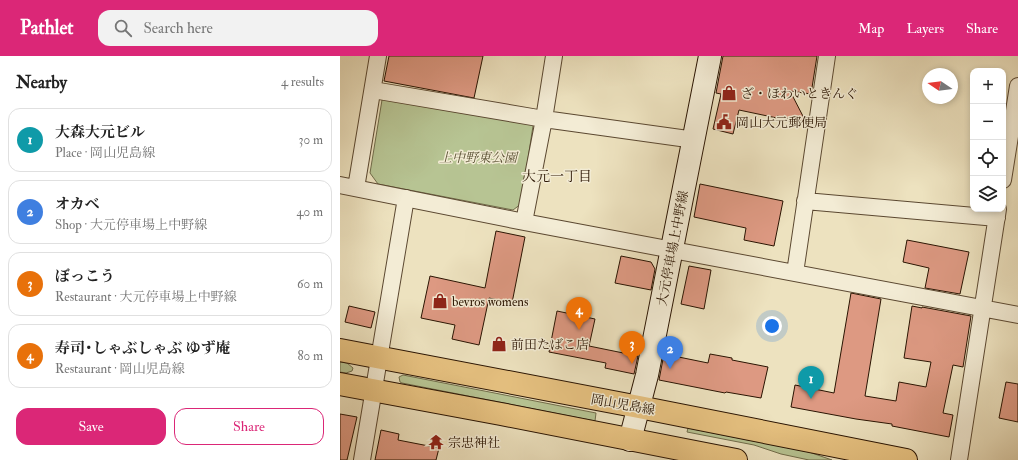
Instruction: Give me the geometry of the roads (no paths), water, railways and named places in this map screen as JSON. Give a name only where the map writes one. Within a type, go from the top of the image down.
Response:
[{"type":"main road","name":"大元停車場上中野線","points":[[630,440],[647,375],[695,140],[710,56]]},
{"type":"main road","name":"岡山児島線","points":[[340,350],[906,460]]},
{"type":"main road","points":[[340,384],[736,460]]},
{"type":"street","points":[[356,188],[378,56]]},
{"type":"street","points":[[524,222],[544,119],[554,56]]},
{"type":"street","points":[[795,273],[827,56]]},
{"type":"street","points":[[1004,176],[1018,86]]},
{"type":"street","points":[[373,90],[544,119],[695,140]]},
{"type":"street","points":[[340,185],[524,222],[1018,315]]},
{"type":"street","points":[[362,460],[406,198]]},
{"type":"street","points":[[805,201],[998,213],[959,460]]},
{"type":"place","name":"ざ・ほわいときんぐ","points":[[729,93]]},
{"type":"place","name":"岡山大元郵便局","points":[[724,122]]},
{"type":"place","name":"bevros womens","points":[[440,301]]},
{"type":"place","name":"寿司･しゃぶしゃぶ ゆず庵","points":[[579,330]]},
{"type":"place","name":"前田たばこ店","points":[[499,344]]},
{"type":"place","name":"ぼっこう","points":[[632,364]]},
{"type":"place","name":"オカベ","points":[[670,369]]},
{"type":"place","name":"大森大元ビル","points":[[811,399]]},
{"type":"place","name":"宗忠神社","points":[[436,442]]},
{"type":"district","name":"大元一丁目","points":[[557,176]]},
{"type":"park label","name":"上中野東公園","points":[[478,157]]}]
